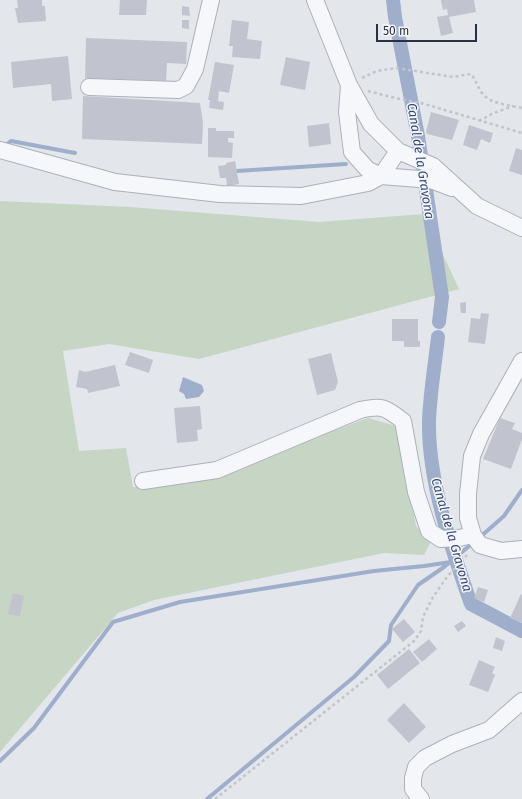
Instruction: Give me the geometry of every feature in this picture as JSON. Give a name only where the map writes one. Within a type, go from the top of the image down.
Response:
[{"type":"street","points":[[89,87],[178,90],[186,86],[195,69],[210,0]]},
{"type":"street","points":[[315,0],[349,85],[371,124],[398,151],[433,166],[477,206],[522,228]]},
{"type":"street","points":[[349,85],[347,112],[352,152],[368,170],[381,176],[431,180],[461,191]]},
{"type":"street","points":[[0,150],[115,182],[220,194],[301,196],[368,183],[381,176],[398,151]]},
{"type":"street","points":[[476,540],[468,518],[468,494],[472,456],[481,434],[522,361]]},
{"type":"street","points":[[144,481],[217,470],[360,410],[375,406],[390,411],[402,421],[416,492],[429,531],[441,539],[459,538],[476,540],[501,551],[522,549]]},
{"type":"street","points":[[421,799],[413,789],[413,778],[416,767],[425,758],[452,744],[489,730],[522,701]]},
{"type":"path","points":[[349,85],[377,71],[396,68],[453,76],[471,74],[475,78],[481,92],[488,99],[522,108]]},
{"type":"path","points":[[349,85],[522,133]]},
{"type":"path","points":[[479,121],[494,113],[513,106]]},
{"type":"path","points":[[215,799],[414,641],[421,631],[423,617],[433,597],[466,556],[476,540]]},
{"type":"green space","points":[[0,201],[130,207],[319,222],[424,214],[459,289],[199,359],[109,344],[63,351],[79,451],[126,448],[133,487],[188,483],[368,418],[396,426],[416,526],[430,543],[424,555],[384,553],[154,600],[118,613],[0,752]]},
{"type":"water","points":[[183,377],[202,385],[204,391],[199,397],[186,399],[184,394],[179,391]]},
{"type":"building","points":[[17,0],[42,0],[42,6],[45,6],[46,21],[18,23],[15,8],[18,8]]},
{"type":"building","points":[[120,0],[147,0],[146,15],[119,15]]},
{"type":"building","points":[[441,0],[474,0],[476,12],[449,17],[453,33],[441,36],[437,17],[448,15],[447,9],[443,10]]},
{"type":"building","points":[[182,6],[189,7],[190,16],[182,15]]},
{"type":"building","points":[[182,20],[189,20],[189,29],[182,28]]},
{"type":"building","points":[[232,20],[249,22],[247,39],[262,41],[260,59],[232,57],[233,46],[229,46]]},
{"type":"building","points":[[86,38],[187,42],[186,64],[167,63],[166,81],[85,78]]},
{"type":"building","points":[[68,56],[72,99],[52,101],[51,84],[13,88],[11,62]]},
{"type":"building","points":[[286,57],[310,62],[305,90],[280,85]]},
{"type":"building","points":[[215,62],[234,65],[229,93],[219,91],[218,101],[224,102],[223,110],[209,108],[210,100],[208,100]]},
{"type":"building","points":[[83,96],[200,103],[203,123],[202,144],[82,139]]},
{"type":"building","points":[[431,112],[459,120],[452,140],[427,134],[426,132]]},
{"type":"building","points":[[329,123],[331,144],[309,147],[307,126]]},
{"type":"building","points":[[469,125],[493,133],[490,143],[481,139],[477,150],[463,145]]},
{"type":"building","points":[[208,128],[216,128],[216,131],[234,131],[234,138],[228,138],[228,142],[233,143],[232,158],[208,157]]},
{"type":"building","points":[[516,148],[522,150],[522,175],[509,171]]},
{"type":"building","points":[[235,161],[239,184],[227,186],[226,178],[220,178],[218,166],[226,165],[226,163]]},
{"type":"building","points":[[466,302],[466,313],[461,313],[460,303]]},
{"type":"building","points":[[481,313],[489,314],[485,344],[468,342],[471,318],[480,319]]},
{"type":"building","points":[[392,319],[418,319],[418,341],[420,341],[420,347],[404,347],[404,341],[392,341]]},
{"type":"building","points":[[130,352],[153,360],[149,373],[125,365]]},
{"type":"building","points":[[331,353],[338,382],[335,390],[317,395],[308,359]]},
{"type":"building","points":[[115,365],[120,386],[88,393],[87,389],[76,387],[79,370],[85,372]]},
{"type":"building","points":[[200,406],[202,429],[197,430],[198,441],[177,443],[174,408]]},
{"type":"building","points":[[500,418],[515,423],[512,429],[522,433],[522,439],[511,469],[483,459]]},
{"type":"building","points":[[478,587],[488,590],[484,602],[474,598]]},
{"type":"building","points":[[13,593],[24,596],[20,616],[8,614]]},
{"type":"building","points":[[521,594],[522,595],[522,623],[510,618]]},
{"type":"building","points":[[404,619],[415,632],[403,642],[392,629]]},
{"type":"building","points":[[462,621],[466,626],[458,632],[454,626]]},
{"type":"building","points":[[496,637],[505,641],[502,651],[493,648]]},
{"type":"building","points":[[429,639],[437,649],[422,662],[413,652]]},
{"type":"building","points":[[409,649],[420,663],[388,689],[377,675]]},
{"type":"building","points":[[479,660],[495,667],[492,673],[495,675],[488,692],[469,685]]},
{"type":"building","points":[[404,703],[426,727],[409,743],[387,720]]},
{"type":"waterway","name":"Canal de la Gravona","points":[[393,0],[418,136],[442,297],[439,322]]},
{"type":"waterway","points":[[3,147],[11,141],[75,153]]},
{"type":"waterway","points":[[237,171],[346,164]]},
{"type":"waterway","name":"Canal de la Gravona","points":[[438,337],[431,389],[429,421],[432,467],[442,514],[471,604],[522,631]]},
{"type":"waterway","points":[[479,538],[504,516],[522,490]]},
{"type":"waterway","points":[[207,799],[354,677],[389,641],[391,625],[418,585],[444,567],[474,542]]},
{"type":"waterway","points":[[0,761],[34,728],[113,622],[180,602],[374,571],[451,562]]}]
